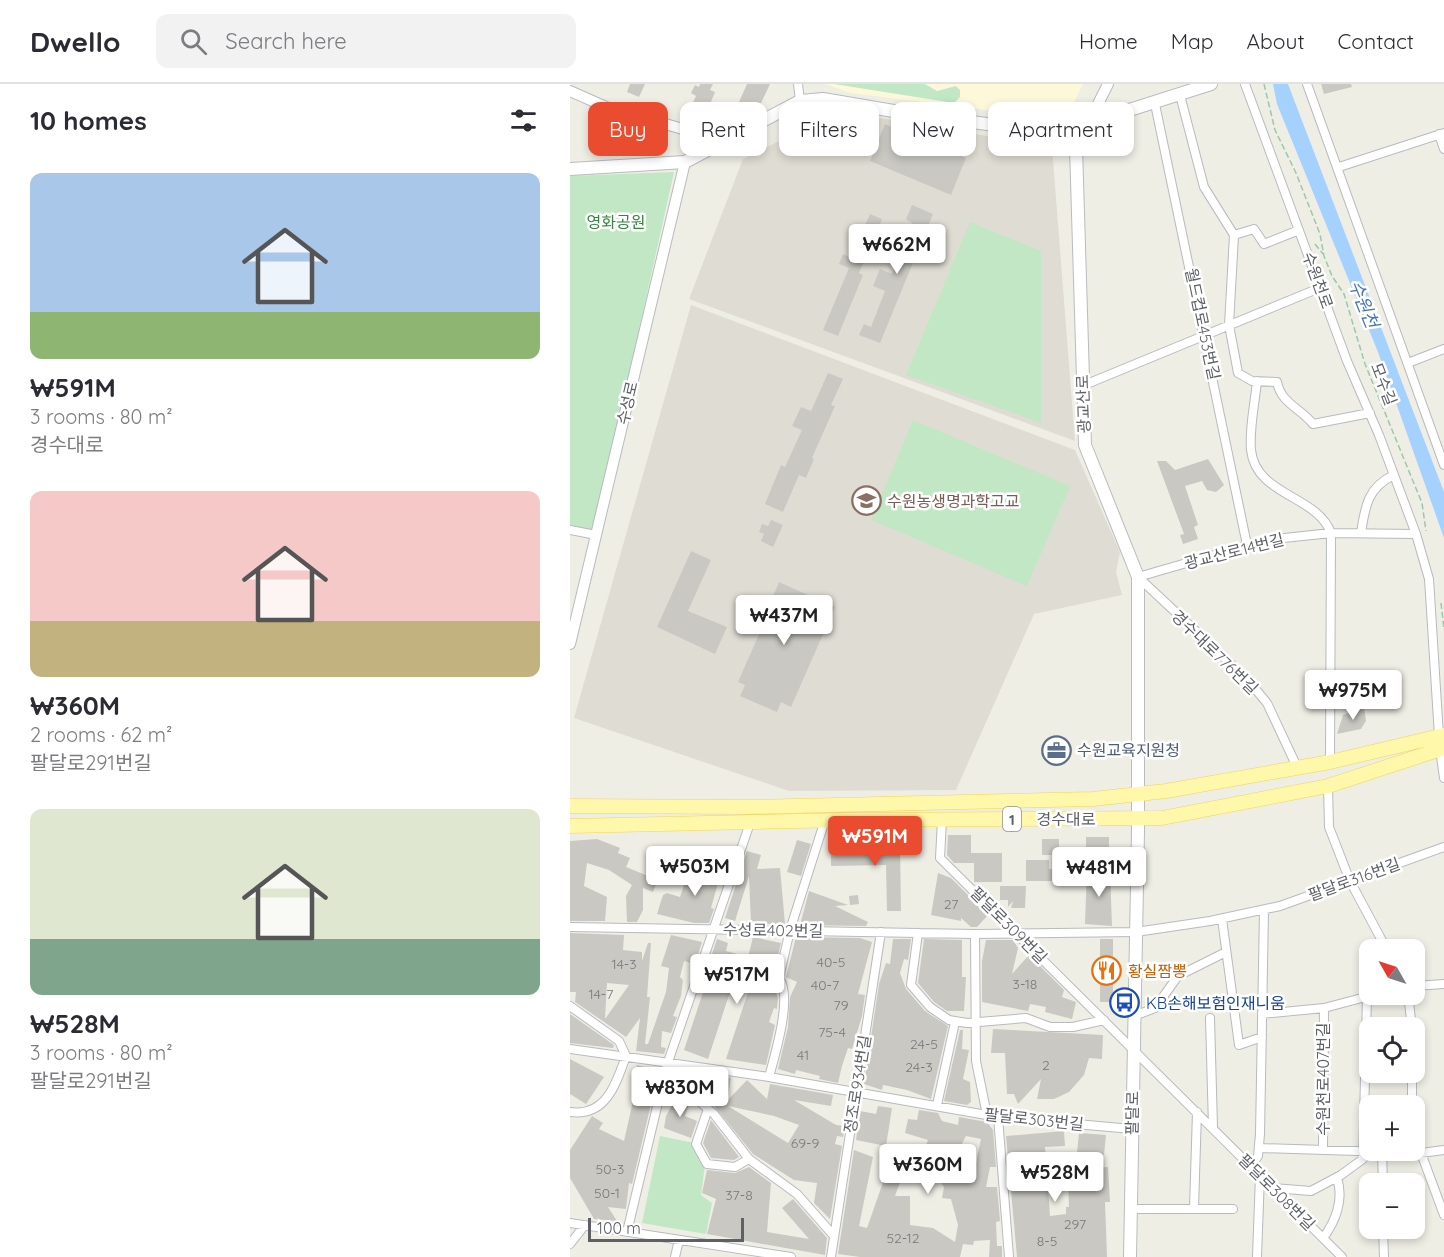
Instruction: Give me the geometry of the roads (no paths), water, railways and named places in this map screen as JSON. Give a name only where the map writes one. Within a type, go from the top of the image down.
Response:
[{"type":"main road","points":[[1134,110],[1211,84]]},
{"type":"main road","points":[[767,120],[800,101],[823,99],[988,124]]},
{"type":"main road","points":[[570,169],[686,162],[699,156]]},
{"type":"main road","name":"광교산로","points":[[1076,156],[1084,445],[1138,577],[1139,794]]},
{"type":"main road","name":"경수대로","points":[[570,806],[746,807],[1093,799],[1139,794],[1442,742]]},
{"type":"main road","name":"경수대로","points":[[570,826],[825,820],[1138,820],[1162,818],[1328,786],[1442,742]]},
{"type":"main road","name":"팔달로","points":[[1130,1257],[1139,794]]},
{"type":"street","points":[[798,84],[800,101]]},
{"type":"street","name":"광교산로","points":[[1099,102],[1108,84]]},
{"type":"street","name":"수원천로","points":[[1245,84],[1347,361],[1370,413],[1416,534],[1429,579],[1444,778]]},
{"type":"street","points":[[1307,84],[1339,167],[1444,465]]},
{"type":"street","points":[[570,91],[606,107],[680,128]]},
{"type":"street","points":[[1180,95],[1204,187],[1234,235],[1229,326],[1238,373],[1257,381],[1277,382],[1283,400],[1302,411],[1313,424],[1370,413]]},
{"type":"street","name":"월드컵로453번길","points":[[1155,104],[1206,335],[1247,545]]},
{"type":"street","points":[[1339,167],[1441,134],[1444,149]]},
{"type":"street","name":"수성로","points":[[570,644],[686,162]]},
{"type":"street","points":[[1234,235],[1254,229],[1264,244],[1299,230]]},
{"type":"street","points":[[1082,386],[1322,288]]},
{"type":"street","points":[[1408,363],[1444,349]]},
{"type":"street","points":[[1257,381],[1251,450],[1256,466],[1279,490],[1317,511],[1326,520],[1331,533],[1330,762]]},
{"type":"street","points":[[1361,533],[1364,510],[1372,490],[1381,481],[1394,475]]},
{"type":"street","points":[[570,530],[596,535]]},
{"type":"street","name":"광교산로14번길","points":[[1138,577],[1266,540],[1331,533],[1416,534]]},
{"type":"street","name":"경수대로776번길","points":[[1138,577],[1246,679],[1267,703],[1297,767]]},
{"type":"street","points":[[1328,786],[1329,827],[1350,881],[1381,939]]},
{"type":"street","points":[[769,1077],[784,1022],[785,986],[779,978],[790,930],[825,820]]},
{"type":"street","name":"팔달로309번길","points":[[942,820],[940,858],[1133,1048]]},
{"type":"street","points":[[627,1232],[667,1065],[750,823]]},
{"type":"street","name":"팔달로316번길","points":[[1136,932],[1264,910],[1444,847]]},
{"type":"street","points":[[1251,1166],[1258,1156],[1259,1148],[1264,910]]},
{"type":"street","points":[[1222,919],[1239,1045],[1262,1037]]},
{"type":"street","name":"수성로402번길","points":[[570,927],[975,934],[1136,932]]},
{"type":"street","name":"정조로934번길","points":[[831,1257],[881,932]]},
{"type":"street","points":[[918,933],[911,985],[930,1007],[955,1022],[1026,1018],[1050,1027],[1072,1027],[1104,1020]]},
{"type":"street","points":[[975,934],[976,1060],[987,1115]]},
{"type":"street","points":[[1134,1016],[1155,1008],[1178,976],[1226,951]]},
{"type":"street","points":[[1425,985],[1444,984]]},
{"type":"street","points":[[1262,1014],[1324,1008],[1359,999]]},
{"type":"street","points":[[1365,1095],[1367,1005]]},
{"type":"street","points":[[570,1006],[619,1041],[626,1056],[616,1085],[606,1100],[583,1113],[570,1112]]},
{"type":"street","name":"수원천로407번길","points":[[1323,1150],[1324,1008]]},
{"type":"street","points":[[1210,1018],[1213,1127]]},
{"type":"street","points":[[937,1105],[955,1022]]},
{"type":"street","name":"팔달로308번길","points":[[1133,1048],[1342,1257]]},
{"type":"street","name":"팔달로303번길","points":[[570,1049],[626,1056],[667,1065],[769,1077],[987,1115],[1131,1129]]},
{"type":"street","points":[[664,1078],[680,1085],[708,1109],[749,1160],[797,1194],[834,1236]]},
{"type":"street","points":[[708,1109],[696,1144],[707,1164],[735,1167],[749,1160]]},
{"type":"street","points":[[1194,1208],[1197,1112]]},
{"type":"street","points":[[998,1116],[1009,1257]]},
{"type":"street","name":"수원천로407번길","points":[[1259,1148],[1359,1152]]},
{"type":"street","name":"수원천로407번길","points":[[1425,1152],[1444,1150]]},
{"type":"street","points":[[1273,1188],[1311,1191],[1336,1178],[1360,1161]]},
{"type":"street","points":[[1424,1161],[1444,1215]]},
{"type":"street","points":[[1257,1257],[1260,1175]]},
{"type":"street","points":[[1323,1239],[1335,1222],[1341,1189],[1336,1178]]},
{"type":"street","points":[[1132,1209],[1233,1209]]},
{"type":"street","points":[[570,1223],[791,1257]]},
{"type":"street","points":[[570,1244],[585,1225]]},
{"type":"street","points":[[1383,1239],[1384,1257]]},
{"type":"street","points":[[675,1257],[679,1240]]},
{"type":"water","name":"수원천","points":[[1273,84],[1288,84],[1444,492],[1444,538],[1378,352],[1277,104]]},
{"type":"place","name":"수원농생명과학고교","points":[[866,501]]},
{"type":"place","name":"수원교육지원청","points":[[1056,750]]},
{"type":"place","name":"황실짬뽕","points":[[1107,971]]},
{"type":"place","name":"KB손해보험인재니움","points":[[1125,1003]]},
{"type":"park label","name":"영화공원","points":[[616,222]]}]
